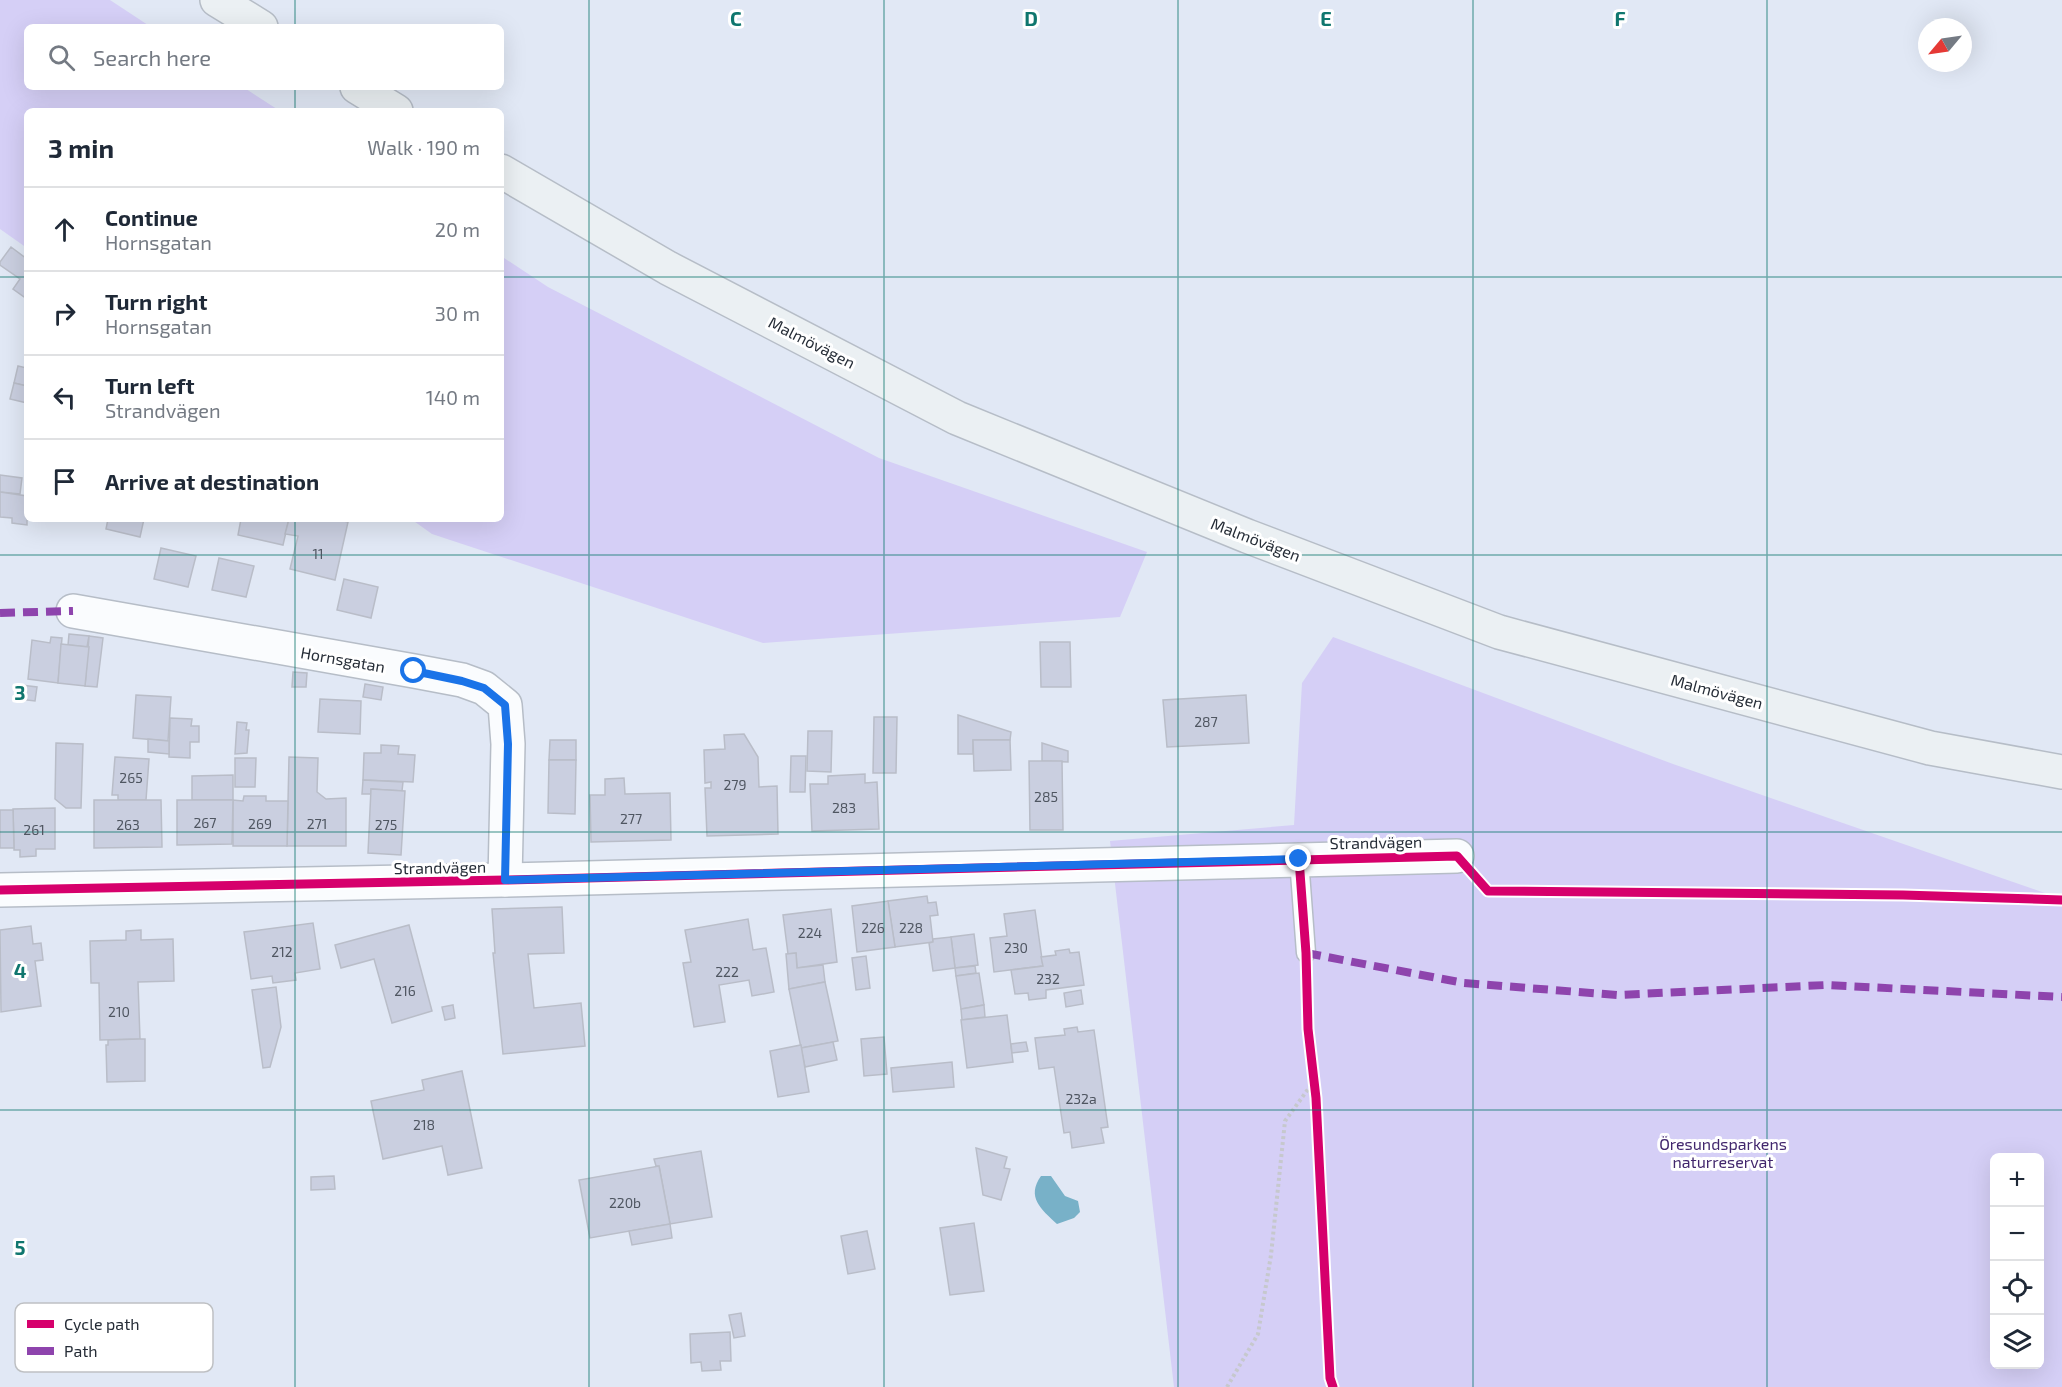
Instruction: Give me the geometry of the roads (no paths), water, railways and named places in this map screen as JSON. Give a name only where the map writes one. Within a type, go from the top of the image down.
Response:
[{"type":"main road","points":[[217,0],[256,24]]},
{"type":"main road","points":[[362,90],[391,108]]},
{"type":"main road","name":"Malmövägen","points":[[504,173],[668,268],[957,418],[1247,536],[1499,632],[1929,748],[2062,772]]},
{"type":"street","name":"Hornsgatan","points":[[73,611],[414,671],[484,688],[505,705],[508,744],[505,880]]},
{"type":"street","name":"Strandvägen","points":[[0,890],[1457,856]]},
{"type":"lane","points":[[1299,859],[1306,953]]},
{"type":"water","points":[[1041,1176],[1051,1176],[1065,1196],[1078,1201],[1080,1212],[1074,1218],[1057,1224],[1041,1208],[1035,1196],[1035,1190]]},
{"type":"park label","name":"Öresundsparkens naturreservat","points":[[1723,1152]]}]
